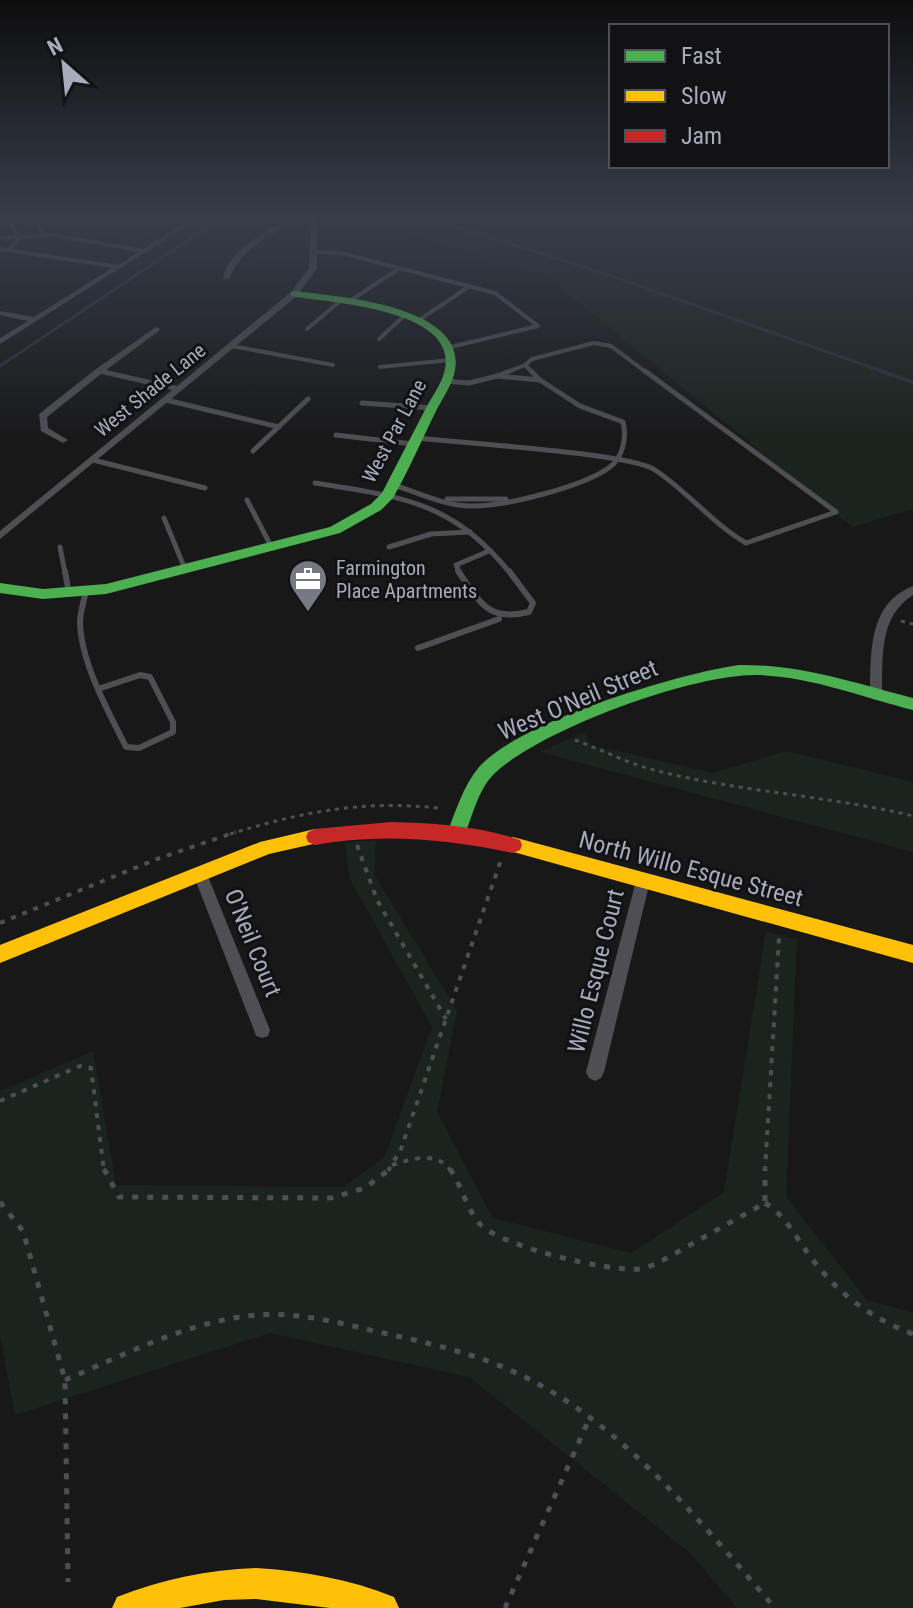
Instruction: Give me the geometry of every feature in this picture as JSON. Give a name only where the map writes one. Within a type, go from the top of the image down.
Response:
[{"type":"street","points":[[0,342],[80,292]]},
{"type":"street","points":[[294,294],[412,317],[436,329],[451,353]]},
{"type":"street","name":"West Shade Lane","points":[[1,534],[294,294]]},
{"type":"street","points":[[0,313],[35,320]]},
{"type":"street","points":[[63,440],[44,429],[42,416],[156,329]]},
{"type":"street","name":"West Par Lane","points":[[0,588],[78,593],[272,548],[335,530],[376,507],[391,490],[445,381],[451,353]]},
{"type":"street","points":[[99,371],[180,389]]},
{"type":"street","points":[[876,696],[880,625],[893,601],[913,590]]},
{"type":"street","name":"West O'Neil Street","points":[[456,833],[475,789],[489,767],[506,754],[682,682],[724,671],[743,670],[913,704]]},
{"type":"street","points":[[0,954],[267,847],[310,835],[392,826],[456,833]]},
{"type":"street","name":"North Willo Esque Street","points":[[456,833],[527,848],[913,954]]},
{"type":"street","name":"O'Neil Court","points":[[200,874],[262,1030]]},
{"type":"street","name":"Willo Esque Court","points":[[595,1072],[643,881]]},
{"type":"street","points":[[128,1608],[158,1595],[215,1583],[284,1579],[352,1595],[383,1608]]},
{"type":"lane","points":[[307,329],[361,292]]},
{"type":"lane","points":[[379,339],[459,292]]},
{"type":"lane","points":[[380,367],[451,353],[538,329],[492,292]]},
{"type":"lane","points":[[336,435],[616,460],[653,468],[722,529],[746,543],[836,512],[611,346],[585,345],[532,359],[497,376],[469,383],[445,381]]},
{"type":"lane","points":[[232,346],[333,365]]},
{"type":"lane","points":[[315,483],[445,499],[515,499],[606,470],[616,460],[626,429],[623,422],[580,406],[540,380],[525,365]]},
{"type":"lane","points":[[497,376],[540,380]]},
{"type":"lane","points":[[253,451],[308,399]]},
{"type":"lane","points":[[166,400],[279,427]]},
{"type":"lane","points":[[362,403],[433,408]]},
{"type":"lane","points":[[93,460],[205,488]]},
{"type":"lane","points":[[391,490],[461,523],[533,603],[529,612],[418,648]]},
{"type":"lane","points":[[247,500],[272,548]]},
{"type":"lane","points":[[164,518],[185,569]]},
{"type":"lane","points":[[389,547],[431,534],[470,532]]},
{"type":"lane","points":[[60,547],[78,593],[80,623],[101,688],[126,747],[139,748],[173,732],[173,722],[150,677],[140,675],[101,688]]},
{"type":"lane","points":[[489,551],[456,565],[485,608],[500,619]]},
{"type":"path","points":[[896,620],[913,624]]},
{"type":"path","points":[[572,736],[580,744],[648,768],[716,783],[854,802],[913,816]]},
{"type":"path","points":[[357,844],[377,900],[446,1019]]},
{"type":"path","points":[[392,1165],[401,1149],[502,858]]},
{"type":"path","points":[[765,1203],[779,936]]},
{"type":"path","points":[[0,1101],[80,1066],[91,1068],[104,1171],[119,1197],[331,1198],[365,1188],[392,1165],[411,1157],[427,1156],[442,1160],[452,1169],[480,1225],[495,1235],[518,1245],[640,1269],[658,1263],[765,1203]]},
{"type":"path","points":[[0,1202],[23,1231],[65,1380],[68,1582]]},
{"type":"path","points":[[765,1203],[778,1211],[845,1299],[861,1312],[913,1334]]},
{"type":"path","points":[[65,1380],[175,1335],[248,1316],[310,1317],[440,1346],[527,1378],[590,1417],[705,1528],[775,1608]]},
{"type":"path","points":[[505,1608],[590,1417]]},
{"type":"shaded area","points":[[566,292],[913,292],[913,509],[852,527]]},
{"type":"shaded area","points":[[585,732],[591,745],[713,773],[786,751],[913,782],[913,852],[540,752]]},
{"type":"shaded area","points":[[376,840],[374,874],[457,1011],[437,1112],[493,1218],[631,1253],[724,1192],[766,931],[797,940],[786,1197],[867,1300],[913,1313],[913,1608],[737,1608],[690,1553],[469,1377],[270,1333],[15,1415],[0,1335],[0,1091],[93,1051],[116,1185],[343,1187],[384,1158],[432,1027],[350,879],[345,843]]},
{"type":"waterway","points":[[0,366],[111,292]]},
{"type":"waterway","points":[[657,292],[887,373]]},
{"type":"waterway","points":[[881,371],[913,382]]},
{"type":"traffic: fast","points":[[0,588],[43,594],[106,589],[335,530],[376,507],[388,495],[450,372],[449,350],[437,333],[401,313],[356,302],[294,294]]},
{"type":"traffic: fast","points":[[456,833],[478,782],[489,768],[509,753],[571,722],[683,682],[739,670],[782,672],[913,704]]},
{"type":"traffic: slow","points":[[0,954],[267,847],[315,837]]},
{"type":"traffic: slow","points":[[513,845],[913,954]]},
{"type":"traffic: slow","points":[[128,1608],[193,1590],[256,1584],[318,1590],[383,1608]]},
{"type":"traffic: jam","points":[[315,837],[391,829],[461,835],[513,845]]},
{"type":"place","name":"Farmington Place Apartments","points":[[308,613]]}]
